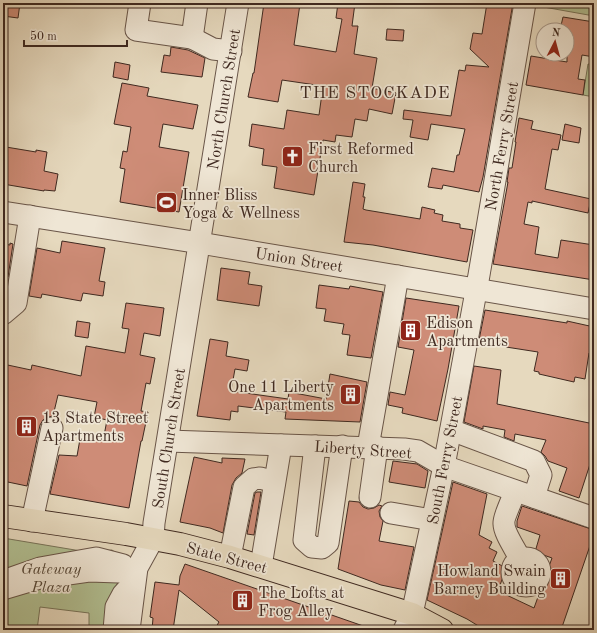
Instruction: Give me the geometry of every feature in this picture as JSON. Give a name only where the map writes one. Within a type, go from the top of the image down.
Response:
[{"type":"main road","name":"State Street","points":[[3,516],[126,534],[180,544],[261,566],[408,622],[442,630]]},
{"type":"street","points":[[140,3],[136,30],[192,38],[213,49],[231,51]]},
{"type":"street","points":[[192,38],[196,3]]},
{"type":"street","name":"North Church Street","points":[[200,243],[238,3]]},
{"type":"street","name":"North Ferry Street","points":[[476,289],[525,3]]},
{"type":"street","name":"Union Street","points":[[3,212],[200,243],[594,309]]},
{"type":"street","points":[[3,314],[16,303],[30,216]]},
{"type":"street","name":"South Church Street","points":[[129,630],[137,568],[153,539],[200,243]]},
{"type":"street","points":[[370,497],[372,447],[398,276]]},
{"type":"street","name":"South Ferry Street","points":[[408,622],[444,466],[476,289]]},
{"type":"street","points":[[32,521],[52,428]]},
{"type":"street","points":[[451,430],[534,461],[541,475],[503,523],[506,533],[520,559]]},
{"type":"street","name":"Liberty Street","points":[[168,441],[372,447],[418,451],[444,466],[594,518]]},
{"type":"street","points":[[261,566],[281,445]]},
{"type":"street","points":[[316,446],[304,540],[312,547],[322,548],[328,543],[342,446]]},
{"type":"street","points":[[230,557],[244,486],[253,479],[260,478],[268,480],[274,484]]},
{"type":"street","points":[[391,513],[432,520]]},
{"type":"street","points":[[3,581],[40,568],[96,558],[123,565],[119,572],[90,571],[40,578],[3,589]]},
{"type":"street","points":[[114,630],[116,607],[123,594],[135,580]]},
{"type":"green space","points":[[539,3],[593,3],[594,16],[538,6]]},
{"type":"green space","points":[[588,64],[594,65],[594,97],[583,95]]},
{"type":"green space","name":"Gateway Plaza","points":[[3,538],[87,552],[112,550],[124,559],[119,575],[108,630],[89,630],[89,613],[40,607],[37,630],[3,630]]},
{"type":"building","points":[[3,3],[20,3],[18,18],[3,16]]},
{"type":"building","points":[[264,3],[300,4],[294,45],[336,52],[342,19],[336,18],[338,3],[355,3],[352,26],[358,26],[354,54],[377,58],[372,88],[396,93],[392,114],[369,109],[367,121],[355,119],[352,137],[336,135],[335,142],[323,140],[314,195],[274,188],[277,167],[262,165],[264,149],[249,146],[252,124],[284,129],[287,110],[319,115],[323,86],[282,80],[278,102],[248,97],[254,73]]},
{"type":"building","points":[[487,3],[513,3],[483,177],[479,192],[443,185],[442,189],[428,187],[432,168],[454,172],[457,155],[459,155],[465,129],[431,124],[428,140],[410,137],[413,120],[403,119],[404,110],[451,116],[459,70],[465,71],[466,65],[489,67],[470,49],[473,33],[482,34]]},
{"type":"building","points":[[563,17],[594,22],[594,57],[582,55],[578,79],[585,80],[583,95],[526,85],[531,56],[535,57],[535,62],[575,62],[575,22],[562,22]]},
{"type":"building","points":[[387,29],[404,30],[403,41],[386,40]]},
{"type":"building","points":[[171,47],[188,50],[205,58],[202,77],[161,72],[164,55],[170,56]]},
{"type":"building","points":[[115,62],[130,65],[128,80],[113,77]]},
{"type":"building","points":[[122,83],[149,88],[147,96],[198,105],[193,129],[163,124],[159,147],[189,152],[179,212],[120,202],[125,169],[120,168],[123,151],[127,152],[131,127],[114,124]]},
{"type":"building","points":[[519,118],[533,121],[531,129],[561,135],[558,150],[552,149],[545,189],[591,199],[588,213],[532,201],[532,203],[528,202],[524,224],[539,227],[535,254],[558,258],[561,240],[594,245],[594,280],[493,264],[508,182],[509,168],[512,168]]},
{"type":"building","points":[[565,124],[581,128],[579,143],[562,140]]},
{"type":"building","points":[[6,147],[36,152],[36,150],[47,152],[44,171],[58,174],[55,191],[44,191],[3,184],[3,166]]},
{"type":"building","points":[[353,182],[365,184],[363,209],[420,219],[422,207],[435,210],[434,213],[443,215],[442,221],[460,224],[460,228],[473,230],[467,262],[373,245],[344,242]]},
{"type":"building","points":[[62,241],[105,248],[99,281],[105,282],[103,296],[83,293],[81,301],[42,294],[41,298],[29,296],[37,248],[60,253]]},
{"type":"building","points":[[10,243],[13,244],[8,277],[3,276],[3,244],[10,245]]},
{"type":"building","points":[[221,268],[250,272],[248,284],[262,286],[259,306],[217,300]]},
{"type":"building","points":[[319,285],[349,289],[350,286],[383,292],[371,358],[347,355],[350,335],[342,334],[344,324],[324,321],[326,309],[316,308]]},
{"type":"building","points":[[406,298],[459,306],[437,421],[402,413],[403,408],[388,405],[390,392],[405,395],[414,350],[398,347]]},
{"type":"building","points":[[126,303],[164,308],[160,336],[144,333],[140,355],[155,358],[150,384],[146,383],[141,411],[148,412],[141,441],[129,508],[50,494],[59,455],[77,456],[80,439],[83,439],[84,437],[103,441],[107,420],[94,417],[97,402],[58,395],[53,416],[43,420],[40,425],[27,486],[3,481],[3,364],[31,370],[32,365],[81,376],[86,346],[125,353],[129,329],[122,328]]},
{"type":"building","points":[[485,310],[567,323],[567,321],[594,327],[594,354],[589,353],[585,379],[575,377],[574,382],[539,374],[539,372],[534,371],[538,352],[506,347],[507,345],[479,340]]},
{"type":"building","points":[[77,321],[90,323],[88,338],[75,336]]},
{"type":"building","points":[[210,339],[228,342],[226,356],[249,360],[247,371],[235,369],[231,391],[288,399],[289,392],[326,399],[330,374],[367,382],[360,422],[285,419],[286,412],[238,406],[238,412],[231,411],[230,420],[197,416]]},
{"type":"building","points":[[474,366],[501,370],[497,404],[594,424],[594,452],[579,498],[559,491],[567,468],[548,461],[541,452],[546,440],[515,434],[514,441],[504,437],[505,430],[483,426],[483,429],[464,422]]},
{"type":"building","points":[[194,457],[222,463],[222,458],[245,459],[242,473],[236,478],[232,485],[223,533],[210,528],[180,522]]},
{"type":"building","points":[[393,461],[417,464],[428,471],[425,488],[389,482]]},
{"type":"building","points":[[453,482],[487,494],[479,535],[492,542],[489,548],[497,552],[493,561],[506,568],[498,591],[534,608],[552,558],[535,552],[540,535],[517,527],[517,521],[522,506],[594,530],[594,534],[561,630],[485,630],[467,619],[427,600]]},
{"type":"building","points":[[261,492],[254,535],[247,534],[255,493]]},
{"type":"building","points":[[349,501],[359,502],[363,507],[368,509],[379,505],[382,506],[379,511],[380,517],[383,521],[379,541],[414,547],[405,590],[381,585],[338,569]]},
{"type":"building","name":"The Lofts at Frog Alley","points":[[185,564],[369,628],[368,630],[214,630],[219,622],[179,590],[173,630],[152,630],[153,618],[150,617],[155,582],[179,585],[180,576]]},
{"type":"place","name":"First Reformed Church","points":[[292,157]]},
{"type":"place","name":"Inner Bliss Yoga & Wellness","points":[[167,203]]},
{"type":"place","name":"Edison Apartments","points":[[410,331]]},
{"type":"place","name":"One 11 Liberty Apartments","points":[[350,395]]},
{"type":"place","name":"13 State Street Apartments","points":[[27,426]]},
{"type":"place","name":"Howland Swain Barney Building","points":[[561,579]]},
{"type":"place","name":"The Lofts at Frog Alley","points":[[242,601]]},
{"type":"district","name":"THE STOCKADE","points":[[375,92]]}]
